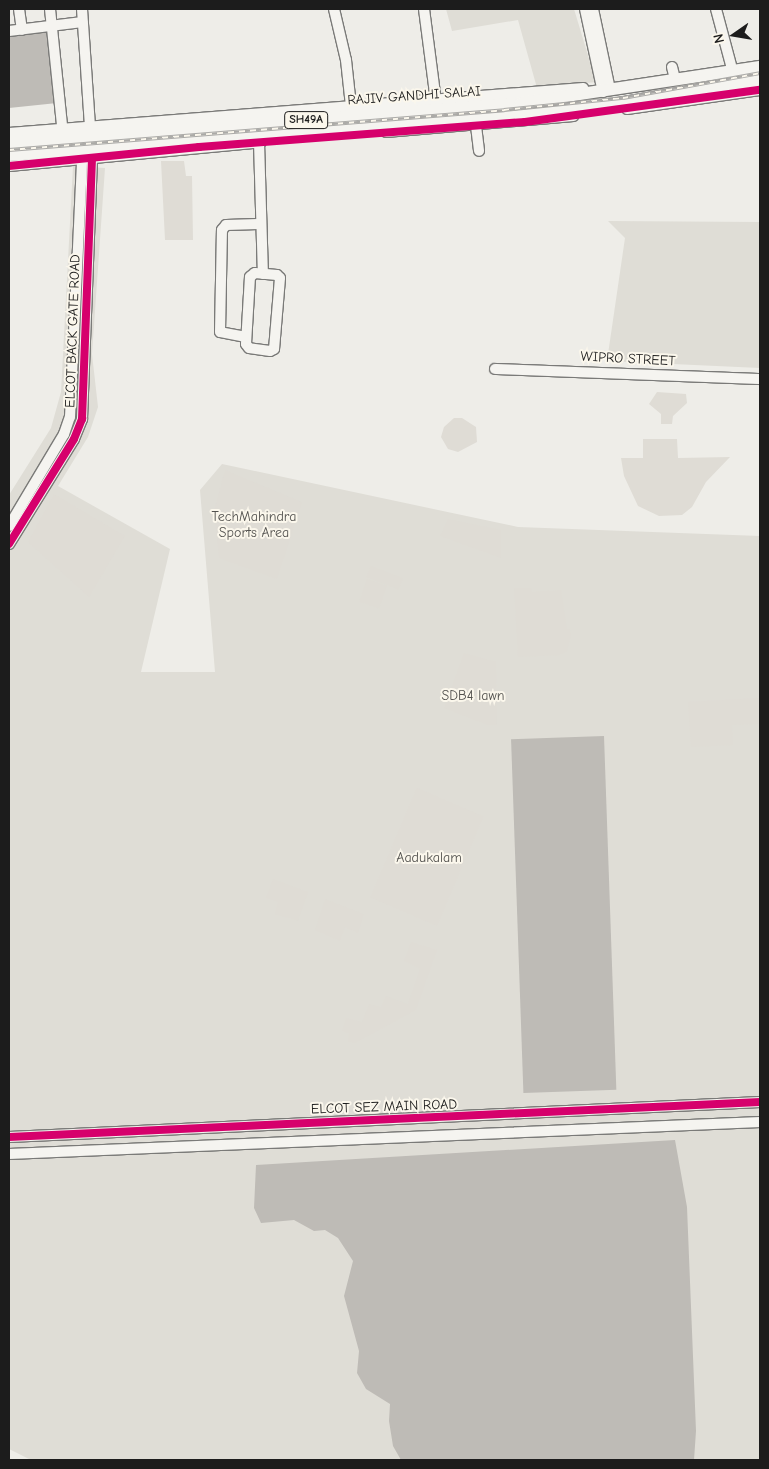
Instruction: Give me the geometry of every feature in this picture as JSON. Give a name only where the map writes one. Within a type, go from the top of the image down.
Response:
[{"type":"main road","name":"RAJIV GANDHI SALAI","points":[[9,155],[616,104],[704,83],[735,71],[760,67]]},
{"type":"main road","name":"RAJIV GANDHI SALAI","points":[[735,71],[760,80]]},
{"type":"main road","name":"RAJIV GANDHI SALAI","points":[[9,143],[63,134],[352,112],[476,117],[607,89],[704,83]]},
{"type":"main road","points":[[607,89],[616,104]]},
{"type":"street","points":[[20,9],[22,30]]},
{"type":"street","points":[[50,9],[63,134]]},
{"type":"street","points":[[82,9],[90,127]]},
{"type":"street","points":[[334,9],[346,60],[352,112]]},
{"type":"street","points":[[424,9],[436,101]]},
{"type":"street","points":[[585,9],[607,89]]},
{"type":"street","points":[[593,9],[607,89]]},
{"type":"street","points":[[716,9],[735,71]]},
{"type":"street","points":[[9,31],[82,22]]},
{"type":"street","points":[[9,134],[63,134],[90,127],[352,112],[436,101],[607,89],[673,71],[735,71],[760,61]]},
{"type":"street","points":[[9,166],[87,160],[476,117],[760,90]]},
{"type":"street","points":[[476,117],[479,151]]},
{"type":"street","points":[[257,142],[258,224],[261,273]]},
{"type":"street","points":[[257,142],[261,273]]},
{"type":"street","name":"ELCOT BACK GATE ROAD","points":[[9,544],[70,417],[87,160]]},
{"type":"street","points":[[246,337],[220,332],[222,230],[226,225],[258,224]]},
{"type":"street","points":[[261,273],[280,278],[274,349],[248,348],[246,337],[250,277],[261,273]]},
{"type":"street","name":"WIPRO STREET","points":[[495,369],[760,379]]},
{"type":"street","name":"ELCOT BACK GATE ROAD","points":[[9,526],[38,487]]},
{"type":"street","name":"ELCOT SEZ MAIN ROAD","points":[[9,1137],[760,1102]]},
{"type":"street","points":[[662,1107],[664,1125]]},
{"type":"street","points":[[9,1154],[760,1122]]},
{"type":"shaded area","points":[[446,9],[574,9],[596,82],[537,88],[518,20],[452,31]]},
{"type":"shaded area","points":[[50,30],[57,103],[9,108],[9,34]]},
{"type":"shaded area","points":[[73,166],[105,168],[92,354],[98,407],[88,437],[58,486],[170,549],[141,672],[215,672],[200,490],[222,464],[518,527],[760,536],[760,1460],[31,1460],[9,1449],[9,495],[51,428],[61,392]]},
{"type":"shaded area","points":[[608,221],[760,222],[760,368],[607,361],[625,238]]},
{"type":"shaded area","points":[[604,736],[616,1090],[523,1093],[511,739]]},
{"type":"shaded area","points":[[675,1140],[687,1207],[696,1431],[694,1460],[401,1460],[393,1446],[389,1421],[390,1404],[366,1389],[357,1373],[359,1351],[344,1296],[353,1261],[338,1238],[325,1230],[314,1231],[294,1220],[261,1223],[254,1208],[256,1165]]},
{"type":"green space","points":[[161,161],[184,161],[186,176],[192,176],[193,240],[165,240]]},
{"type":"green space","points":[[657,392],[686,394],[687,403],[673,416],[672,424],[661,424],[661,414],[649,404]]},
{"type":"green space","points":[[454,418],[462,418],[476,427],[477,442],[458,452],[448,449],[441,437],[444,427]]},
{"type":"green space","points":[[643,439],[677,439],[678,458],[730,457],[706,482],[692,507],[682,515],[659,516],[638,506],[624,476],[621,458],[643,458]]},
{"type":"green space","name":"TechMahindra Sports Area","points":[[225,470],[302,502],[277,579],[219,558],[214,511]]},
{"type":"green space","points":[[54,494],[125,536],[89,597],[28,542]]},
{"type":"green space","points":[[448,519],[501,530],[501,558],[440,536]]},
{"type":"green space","points":[[371,566],[403,578],[398,589],[367,577]]},
{"type":"green space","points":[[367,579],[387,586],[379,609],[359,602]]},
{"type":"green space","points":[[514,588],[531,588],[532,592],[561,590],[567,629],[570,629],[571,635],[567,651],[560,655],[518,657]]},
{"type":"green space","name":"SDB4 lawn","points":[[464,653],[496,662],[497,725],[488,725],[444,708]]},
{"type":"green space","points":[[760,698],[760,724],[732,725],[733,745],[691,747],[688,702]]},
{"type":"green space","name":"Aadukalam","points":[[417,788],[483,816],[437,926],[371,898]]},
{"type":"green space","points":[[273,879],[308,892],[298,921],[275,914],[278,902],[266,898]]},
{"type":"green space","points":[[325,899],[364,914],[358,933],[345,927],[340,941],[315,930]]},
{"type":"green space","points":[[411,942],[437,950],[416,1010],[355,1043],[348,1041],[349,1034],[342,1030],[346,1018],[362,1022],[369,1004],[381,1007],[386,996],[408,1004],[420,969],[404,961]]},
{"type":"railway","points":[[9,150],[504,110],[623,98],[760,73]]},
{"type":"cycle path","points":[[9,166],[199,147],[525,122],[760,90]]},
{"type":"cycle path","points":[[9,544],[74,439],[82,419],[92,159]]},
{"type":"cycle path","points":[[9,1137],[760,1102]]}]
